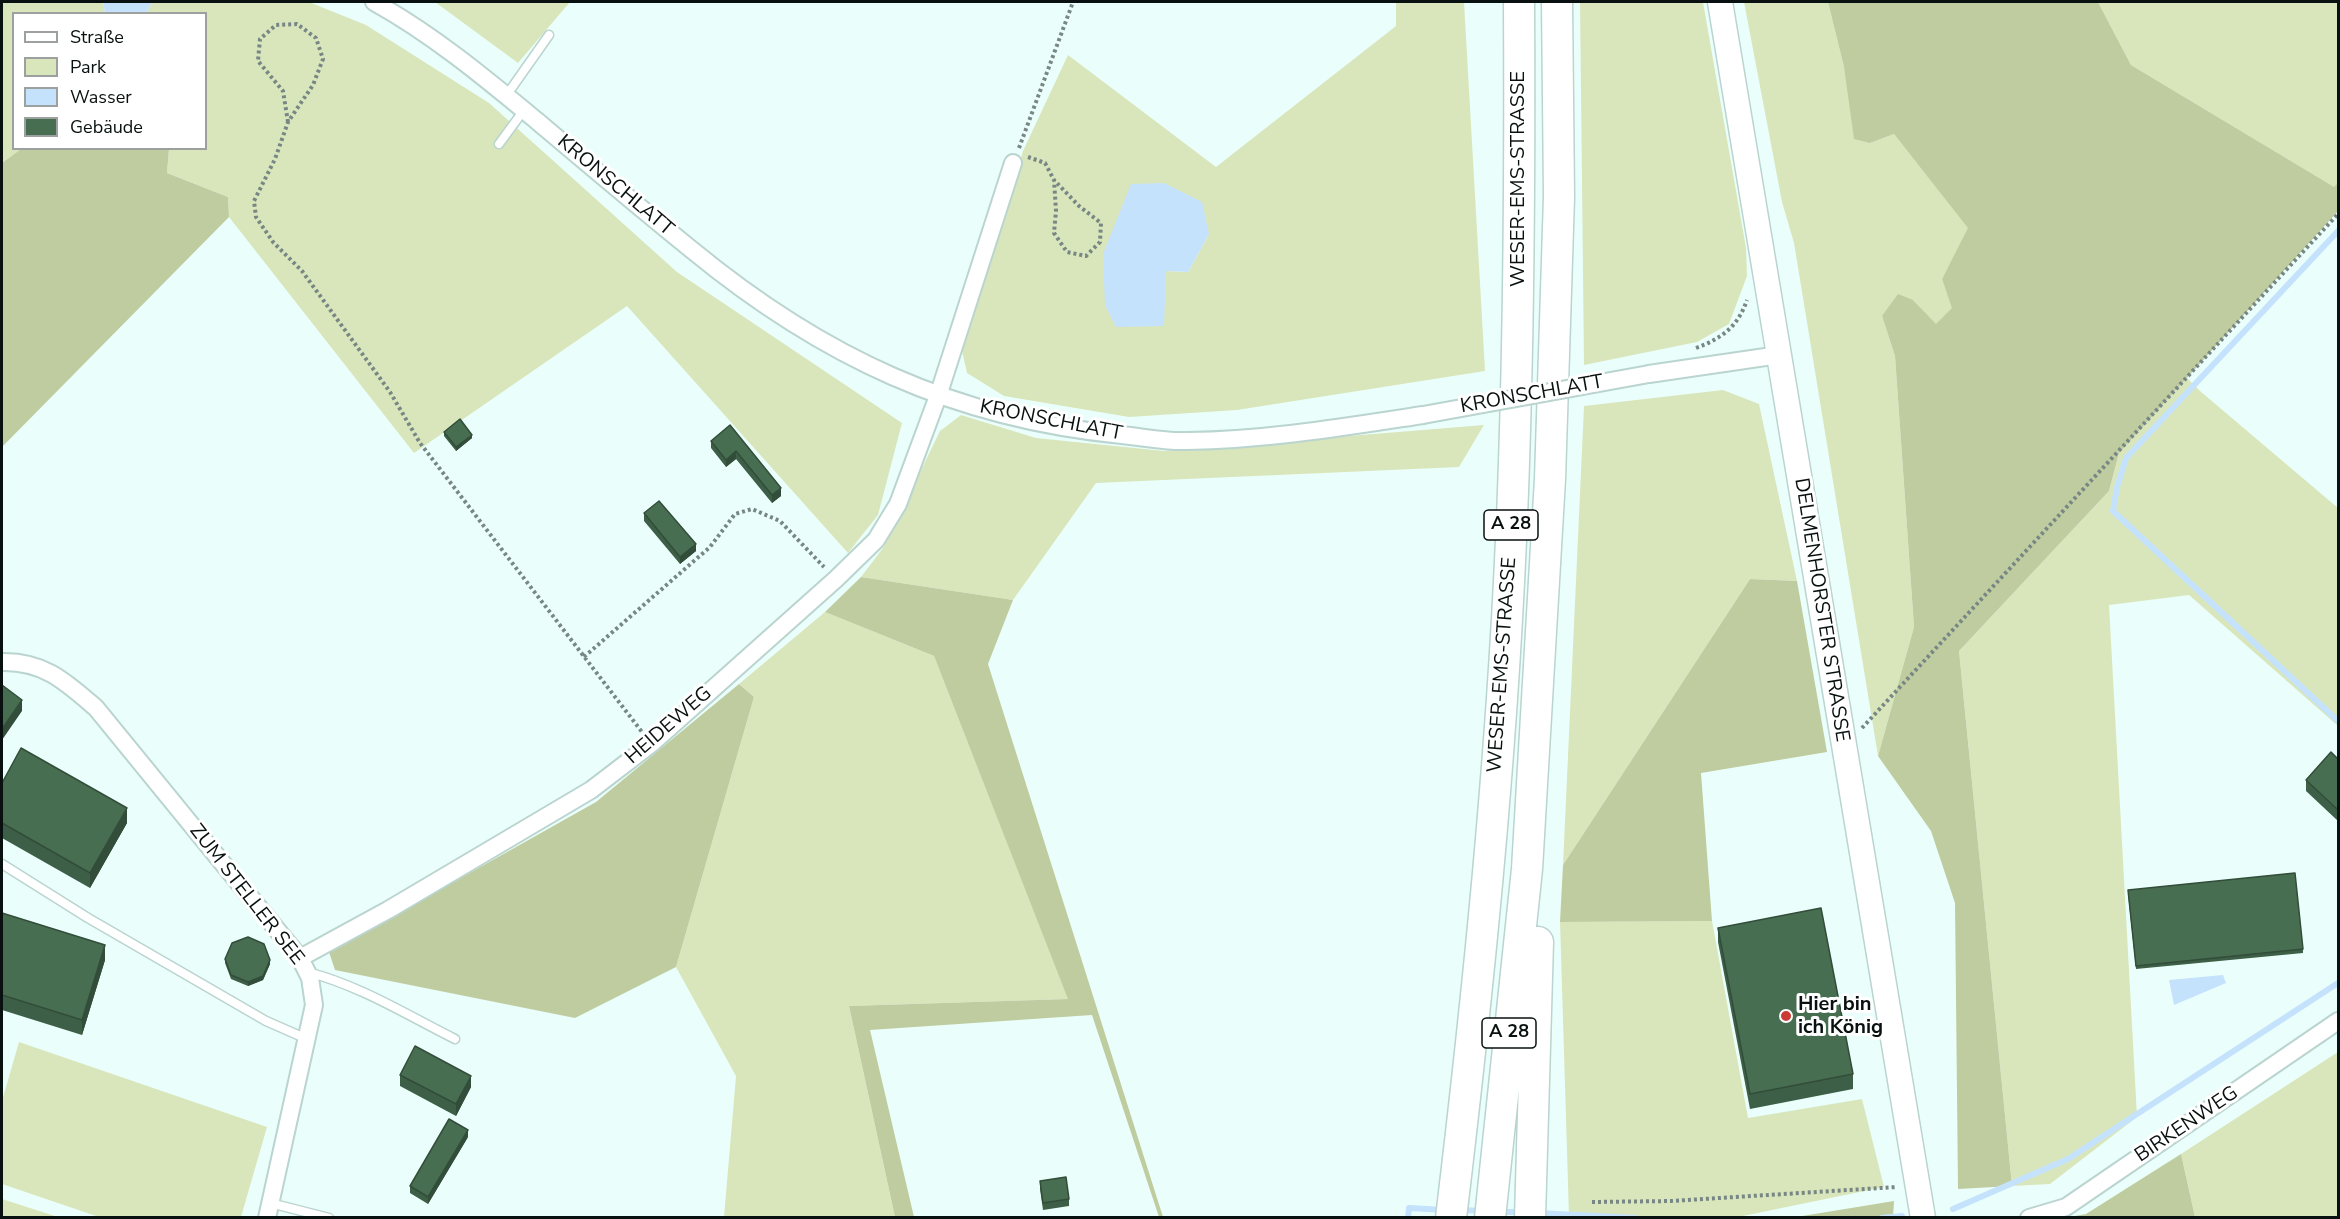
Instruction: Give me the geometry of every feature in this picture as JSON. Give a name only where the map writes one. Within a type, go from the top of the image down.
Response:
[{"type":"highway","name":"WESER-EMS-STRASSE","points":[[1453,1204],[1487,889],[1509,564],[1520,250],[1519,2]]},
{"type":"highway","name":"WESER-EMS-STRASSE","points":[[1491,1208],[1527,869],[1551,456],[1559,196],[1557,2]]},
{"type":"highway","points":[[1527,869],[1539,894],[1530,1211]]},
{"type":"street","name":"KRONSCHLATT","points":[[374,2],[444,47],[524,110],[695,252],[786,320],[872,368],[938,396],[1001,415],[1084,432],[1184,441],[1287,436],[1423,415],[1649,374],[1779,355]]},
{"type":"street","name":"DELMENHORSTER STRASSE","points":[[1720,2],[1747,150],[1766,284],[1923,1218]]},
{"type":"street","name":"HEIDEWEG","points":[[303,965],[388,910],[591,790],[651,744],[836,579],[876,540],[898,504],[938,396],[1013,163]]},
{"type":"street","name":"ZUM STELLER SEE","points":[[2,662],[17,662],[38,667],[64,680],[96,708],[303,965],[310,978],[314,1005],[268,1210]]},
{"type":"street","name":"BIRKENWEG","points":[[2029,1218],[2066,1207],[2338,1021]]},
{"type":"lane","points":[[506,96],[549,35]]},
{"type":"lane","points":[[499,144],[524,110]]},
{"type":"lane","points":[[2,864],[88,918],[267,1021],[307,1038]]},
{"type":"lane","points":[[303,965],[454,1039]]},
{"type":"lane","points":[[268,1210],[329,1218]]},
{"type":"path","points":[[1013,163],[1073,2]]},
{"type":"path","points":[[288,122],[283,91],[258,61],[260,39],[276,25],[297,24],[316,38],[323,59],[313,85],[288,122],[275,159],[254,201],[256,217],[273,242],[302,271],[390,392],[420,443],[651,744]]},
{"type":"path","points":[[1013,163],[1030,157],[1045,164],[1054,180],[1079,206],[1101,224],[1100,242],[1086,256],[1067,252],[1054,233],[1056,211],[1054,180]]},
{"type":"path","points":[[1844,747],[2338,214]]},
{"type":"path","points":[[1689,349],[1699,347],[1727,332],[1741,317],[1748,299],[1749,287],[1766,284]]},
{"type":"path","points":[[584,657],[710,548],[735,514],[752,509],[780,521],[836,579]]},
{"type":"path","points":[[1592,1202],[1671,1201],[1918,1185]]},
{"type":"green space","points":[[2,2],[103,2],[105,12],[12,12],[12,150],[20,150],[2,163]]},
{"type":"green space","points":[[152,2],[309,2],[366,25],[489,103],[677,272],[902,423],[878,515],[848,553],[627,306],[414,453],[229,217],[228,197],[167,173],[169,150],[207,150],[207,12],[147,12]]},
{"type":"green space","points":[[435,2],[570,2],[518,63]]},
{"type":"green space","points":[[1396,2],[1464,2],[1485,371],[1237,410],[1129,417],[1004,396],[967,373],[962,351],[1023,151],[1068,55],[1216,167],[1396,26]],"holes":[[[1209,234],[1188,272],[1166,271]]]},
{"type":"green space","points":[[1580,2],[1703,2],[1746,248],[1747,276],[1729,324],[1697,342],[1584,365]]},
{"type":"green space","points":[[1744,2],[1828,2],[1844,67],[1870,143],[1894,134],[1969,228],[1942,279],[1953,308],[1936,325],[1913,300],[1882,316],[1895,356],[1914,627],[1878,756],[1794,243],[1782,202]]},
{"type":"green space","points":[[1828,2],[2098,2],[2131,65],[2334,187],[2338,183],[2338,211],[2119,453],[2109,491],[1959,651],[2012,1186],[1958,1189],[1955,903],[1931,831],[1878,756],[1914,627],[1895,356],[1882,316],[1898,294],[1913,300],[1936,324],[1952,308],[1942,279],[1968,228],[1894,134],[1870,143],[1854,139],[1844,67]]},
{"type":"green space","points":[[2098,2],[2338,2],[2338,183],[2335,188],[2131,65]]},
{"type":"green space","points":[[20,150],[169,150],[167,173],[228,197],[229,217],[2,447],[2,163]]},
{"type":"green space","points":[[2187,378],[2338,508],[2338,726],[2189,595],[2109,605],[2137,1117],[2050,1184],[2012,1186],[1959,651],[2109,491],[2119,453]]},
{"type":"green space","points":[[1723,390],[1759,404],[1797,581],[1750,579],[1563,865],[1584,406]]},
{"type":"green space","points":[[961,415],[1036,438],[1164,451],[1484,425],[1459,467],[1096,483],[1013,600],[861,577],[883,548],[940,431]]},
{"type":"green space","points":[[861,577],[1013,600],[988,664],[1163,1217],[1159,1217],[1092,1015],[870,1030],[914,1217],[895,1217],[849,1006],[1068,999],[934,656],[825,612]]},
{"type":"green space","points":[[1750,579],[1797,581],[1827,752],[1701,773],[1712,921],[1560,922],[1563,865]]},
{"type":"green space","points":[[825,612],[934,656],[1069,999],[849,1006],[895,1217],[724,1217],[736,1076],[676,967],[754,697],[739,684]]},
{"type":"green space","points":[[739,684],[754,697],[676,967],[575,1018],[335,970],[329,952],[596,802]]},
{"type":"green space","points":[[1712,921],[1748,1118],[1862,1099],[1884,1187],[1738,1217],[1569,1217],[1560,922]]},
{"type":"green space","points":[[19,1042],[267,1127],[241,1217],[99,1217],[2,1184],[2,1101]]},
{"type":"green space","points":[[2338,1052],[2338,1217],[2195,1217],[2181,1154]]},
{"type":"green space","points":[[2181,1154],[2195,1217],[2069,1217],[2086,1214]]},
{"type":"green space","points":[[2,1199],[58,1217],[2,1217]]},
{"type":"green space","points":[[1894,1201],[1893,1217],[1796,1217]]},
{"type":"water","points":[[103,2],[152,2],[147,12],[105,12]]},
{"type":"water","points":[[1164,183],[1202,202],[1209,234],[1188,272],[1166,271],[1164,326],[1116,327],[1105,305],[1103,254],[1131,184]]},
{"type":"water","points":[[2223,975],[2226,983],[2174,1005],[2169,980]]},
{"type":"building","points":[[460,419],[472,435],[456,447],[444,432]]},
{"type":"building","points":[[730,425],[781,488],[772,495],[736,451],[726,460],[711,441]]},
{"type":"building","points":[[659,501],[696,544],[680,557],[644,513]]},
{"type":"building","points":[[2,685],[22,700],[2,729]]},
{"type":"building","points":[[21,748],[127,808],[90,873],[2,823],[2,783]]},
{"type":"building","points":[[2331,752],[2338,759],[2338,810],[2306,780]]},
{"type":"building","points":[[2295,873],[2303,949],[2136,966],[2128,890]]},
{"type":"building","name":"Hier bin ich König","points":[[1821,908],[1853,1074],[1750,1094],[1718,928]]},
{"type":"building","points":[[2,913],[105,945],[82,1020],[2,995]]},
{"type":"building","points":[[248,937],[264,944],[270,960],[263,976],[248,982],[231,975],[225,959],[232,943]]},
{"type":"building","points":[[415,1046],[471,1076],[456,1104],[400,1075]]},
{"type":"building","points":[[449,1119],[468,1130],[428,1197],[410,1186]]},
{"type":"building","points":[[1066,1177],[1069,1199],[1043,1203],[1040,1181]]},
{"type":"waterway","points":[[2338,231],[2126,458],[2117,487],[2113,511],[2338,721]]},
{"type":"waterway","points":[[1953,1209],[2068,1159],[2338,983]]},
{"type":"waterway","points":[[1408,1218],[1409,1208],[1445,1210]]},
{"type":"waterway","points":[[1461,1210],[1484,1211]]},
{"type":"waterway","points":[[1500,1212],[1522,1212]]},
{"type":"waterway","points":[[1539,1213],[1635,1218]]},
{"type":"waterway","points":[[1882,1218],[1902,1216]]},
{"type":"place","name":"Hier bin ich König","points":[[1786,1016]]}]
